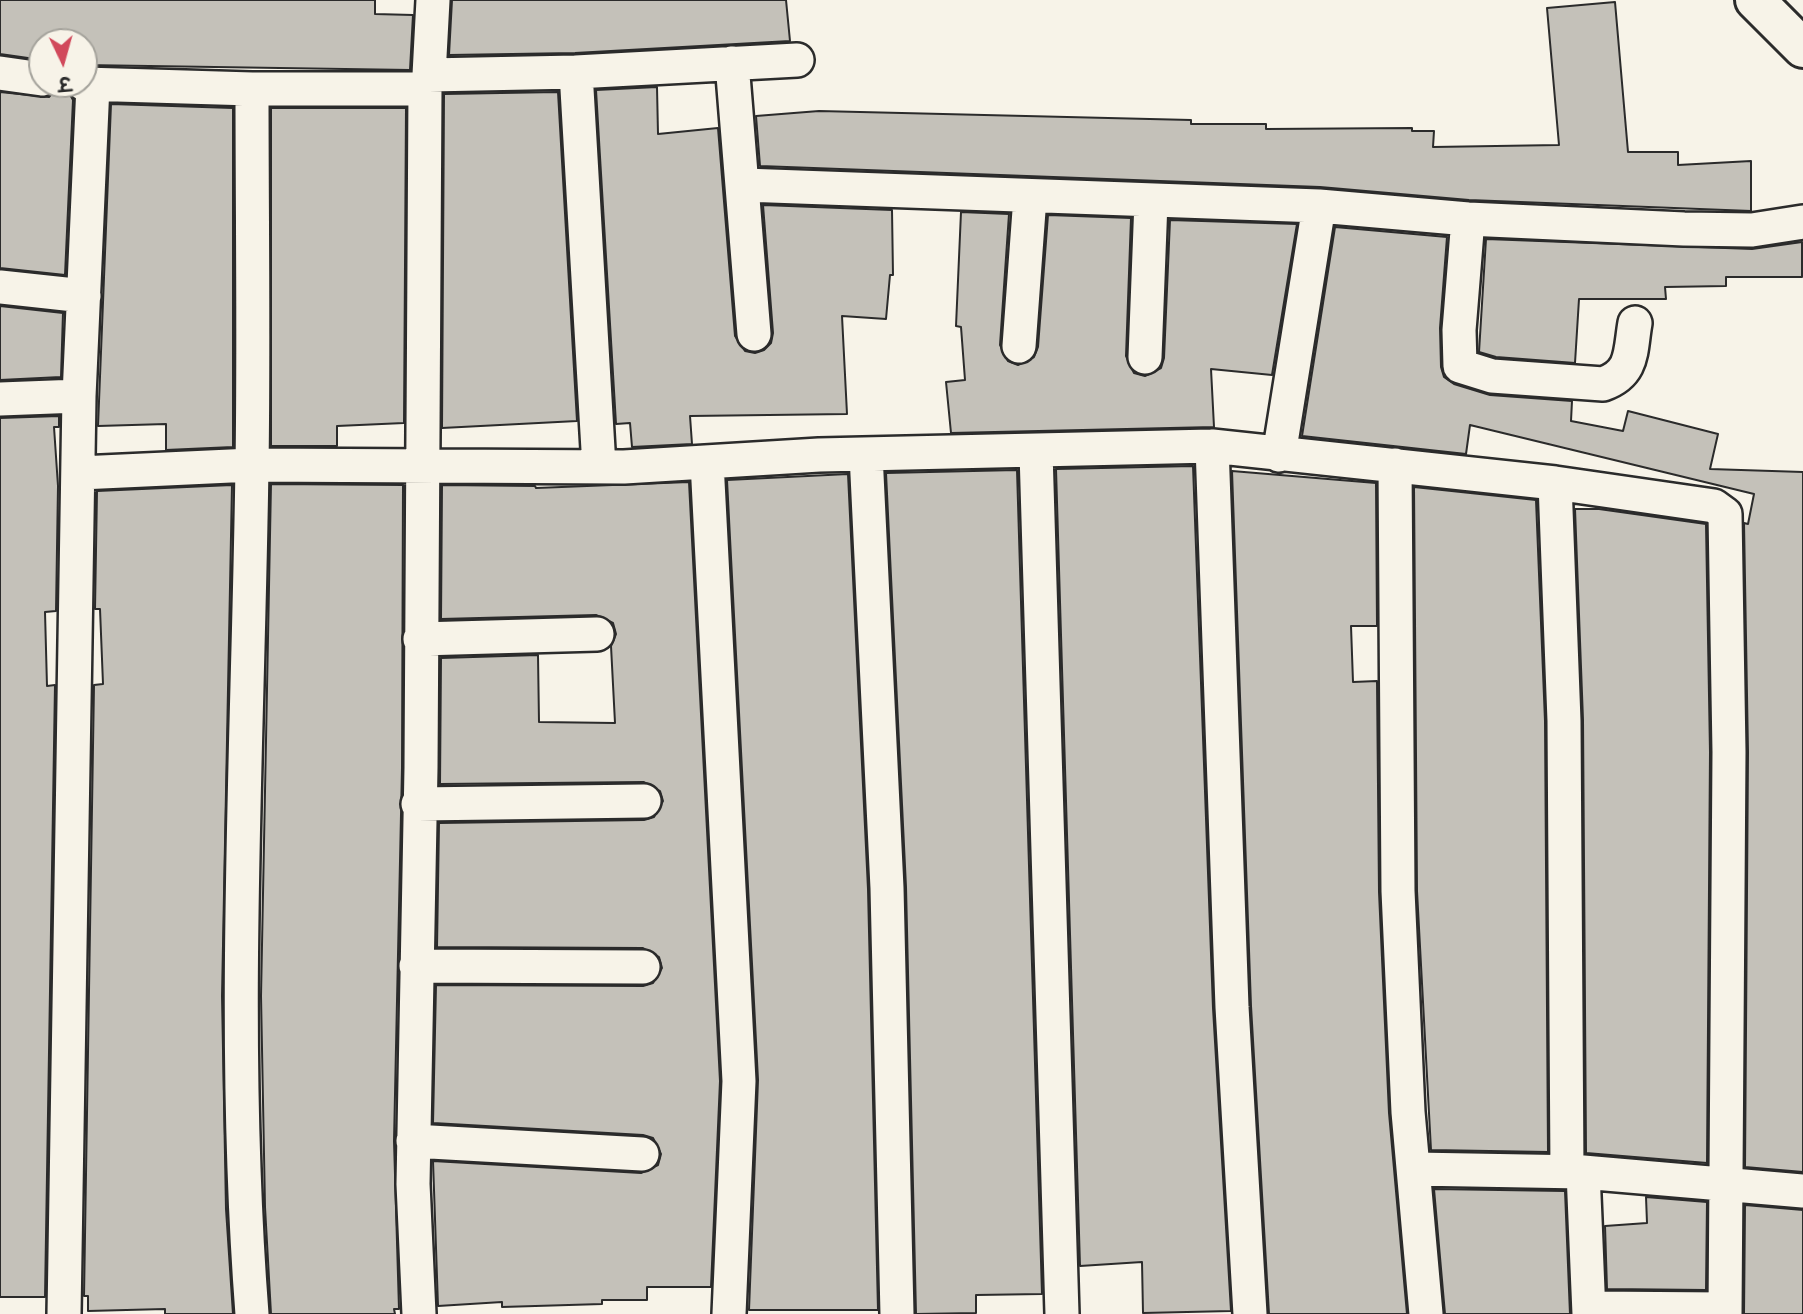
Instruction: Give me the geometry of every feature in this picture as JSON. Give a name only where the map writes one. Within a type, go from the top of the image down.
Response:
[{"type":"main road","points":[[1755,0],[1803,47]]},
{"type":"street","points":[[419,1314],[413,1141],[418,804],[421,768],[420,639],[427,82],[433,0]]},
{"type":"street","points":[[98,84],[252,89],[427,82],[797,60]]},
{"type":"street","points":[[732,63],[754,334]]},
{"type":"street","points":[[576,72],[599,467]]},
{"type":"street","points":[[0,73],[28,77]]},
{"type":"street","points":[[252,89],[252,465],[241,891],[243,1195],[252,1314]]},
{"type":"street","points":[[64,1314],[79,396],[89,98]]},
{"type":"street","points":[[744,185],[1319,206],[1468,219],[1752,230],[1803,222]]},
{"type":"street","points":[[1019,346],[1030,197]]},
{"type":"street","points":[[1145,357],[1151,201]]},
{"type":"street","points":[[1279,455],[1319,206]]},
{"type":"street","points":[[1468,219],[1459,330],[1460,366],[1475,373],[1492,376],[1603,384],[1616,380],[1628,368],[1636,323]]},
{"type":"street","points":[[0,287],[84,296]]},
{"type":"street","points":[[0,399],[79,396]]},
{"type":"street","points":[[79,473],[252,465],[599,467],[866,454],[1212,446],[1555,483],[1714,506],[1725,514],[1729,752],[1725,1311],[1589,1311],[1575,1172],[1555,483]]},
{"type":"street","points":[[1212,446],[1216,493],[1230,965],[1250,1314]]},
{"type":"street","points":[[1036,452],[1062,1314]]},
{"type":"street","points":[[866,454],[887,888],[897,1314]]},
{"type":"street","points":[[707,462],[739,1081],[729,1314]]},
{"type":"street","points":[[1395,465],[1398,891],[1408,1112],[1426,1314]]},
{"type":"street","points":[[420,639],[597,634]]},
{"type":"street","points":[[418,804],[644,801]]},
{"type":"street","points":[[416,967],[643,967]]},
{"type":"street","points":[[413,1141],[642,1154]]},
{"type":"street","points":[[1414,1169],[1575,1172],[1803,1191]]},
{"type":"building","points":[[0,0],[375,0],[375,14],[413,15],[410,70],[98,65],[98,28],[28,28],[28,58],[0,54]]},
{"type":"building","points":[[452,0],[786,0],[790,41],[575,53],[449,55]]},
{"type":"building","points":[[1615,2],[1628,152],[1678,152],[1678,165],[1751,161],[1751,211],[1469,200],[1320,187],[760,166],[756,116],[819,111],[1191,120],[1191,124],[1266,124],[1266,129],[1412,128],[1412,131],[1434,131],[1433,147],[1559,145],[1547,8]]},
{"type":"building","points":[[657,87],[658,134],[718,128],[735,336],[745,351],[755,353],[764,350],[771,343],[773,333],[763,205],[892,210],[893,275],[890,275],[886,319],[842,316],[847,414],[690,416],[692,444],[632,447],[630,423],[616,424],[596,90]]},
{"type":"building","points":[[0,92],[28,95],[28,98],[73,100],[65,275],[0,268]]},
{"type":"building","points":[[558,92],[577,421],[442,428],[444,94]]},
{"type":"building","points":[[111,104],[233,108],[233,447],[166,450],[166,424],[98,426]]},
{"type":"building","points":[[271,108],[406,108],[404,423],[337,426],[337,446],[271,446]]},
{"type":"building","points":[[961,212],[1009,214],[1000,345],[1008,361],[1018,365],[1034,357],[1038,347],[1048,215],[1131,218],[1126,356],[1134,373],[1145,376],[1161,368],[1164,358],[1170,220],[1297,224],[1272,375],[1211,369],[1214,427],[951,433],[946,382],[965,380],[961,327],[956,326]]},
{"type":"building","points":[[1335,227],[1447,237],[1440,328],[1441,367],[1444,377],[1454,384],[1490,395],[1572,401],[1571,421],[1623,431],[1628,411],[1718,434],[1710,469],[1803,472],[1803,1172],[1745,1167],[1748,752],[1744,523],[1748,524],[1754,494],[1470,425],[1466,454],[1302,436]]},
{"type":"building","points":[[1486,239],[1752,249],[1802,242],[1802,277],[1726,277],[1726,286],[1665,287],[1666,299],[1579,299],[1575,363],[1496,357],[1479,352]]},
{"type":"building","points":[[0,306],[63,313],[61,377],[0,380]]},
{"type":"building","points":[[59,416],[59,427],[54,427],[58,486],[56,611],[45,612],[47,686],[55,685],[45,1297],[0,1297],[0,418]]},
{"type":"building","points":[[1193,466],[1213,1008],[1231,1311],[1143,1313],[1142,1262],[1080,1266],[1056,469]]},
{"type":"building","points":[[1017,470],[1042,1294],[976,1295],[976,1313],[916,1314],[906,887],[886,473]]},
{"type":"building","points":[[1232,471],[1376,483],[1377,626],[1351,626],[1353,682],[1377,681],[1379,892],[1389,1113],[1407,1314],[1269,1314],[1251,1006]]},
{"type":"building","points":[[848,474],[868,889],[878,1310],[749,1310],[758,1080],[727,480]]},
{"type":"building","points":[[689,482],[720,1081],[711,1287],[647,1287],[647,1300],[602,1300],[602,1304],[502,1307],[502,1302],[438,1306],[433,1161],[641,1173],[658,1165],[661,1154],[653,1138],[643,1135],[433,1123],[436,985],[643,986],[653,983],[662,968],[659,957],[643,948],[437,947],[439,823],[644,820],[654,817],[663,801],[660,791],[644,782],[440,784],[441,658],[538,655],[539,722],[615,723],[611,646],[616,634],[613,623],[596,615],[441,619],[442,485],[536,488]]},
{"type":"building","points":[[271,484],[403,485],[402,768],[394,1141],[399,1309],[394,1309],[395,1314],[271,1314],[265,1207],[261,996]]},
{"type":"building","points":[[232,485],[222,996],[226,1209],[233,1314],[165,1314],[165,1309],[88,1311],[88,1296],[84,1296],[94,685],[103,684],[100,609],[95,609],[97,491]]},
{"type":"building","points":[[1414,487],[1536,500],[1545,721],[1548,1152],[1431,1150],[1417,891]]},
{"type":"building","points":[[1575,509],[1599,509],[1706,524],[1710,752],[1707,1163],[1586,1153],[1583,720]]},
{"type":"building","points":[[1434,1189],[1565,1191],[1570,1314],[1445,1314]]},
{"type":"building","points":[[1646,1197],[1707,1202],[1706,1290],[1607,1289],[1605,1226],[1647,1223]]},
{"type":"building","points":[[1745,1205],[1803,1210],[1803,1314],[1744,1314]]}]
